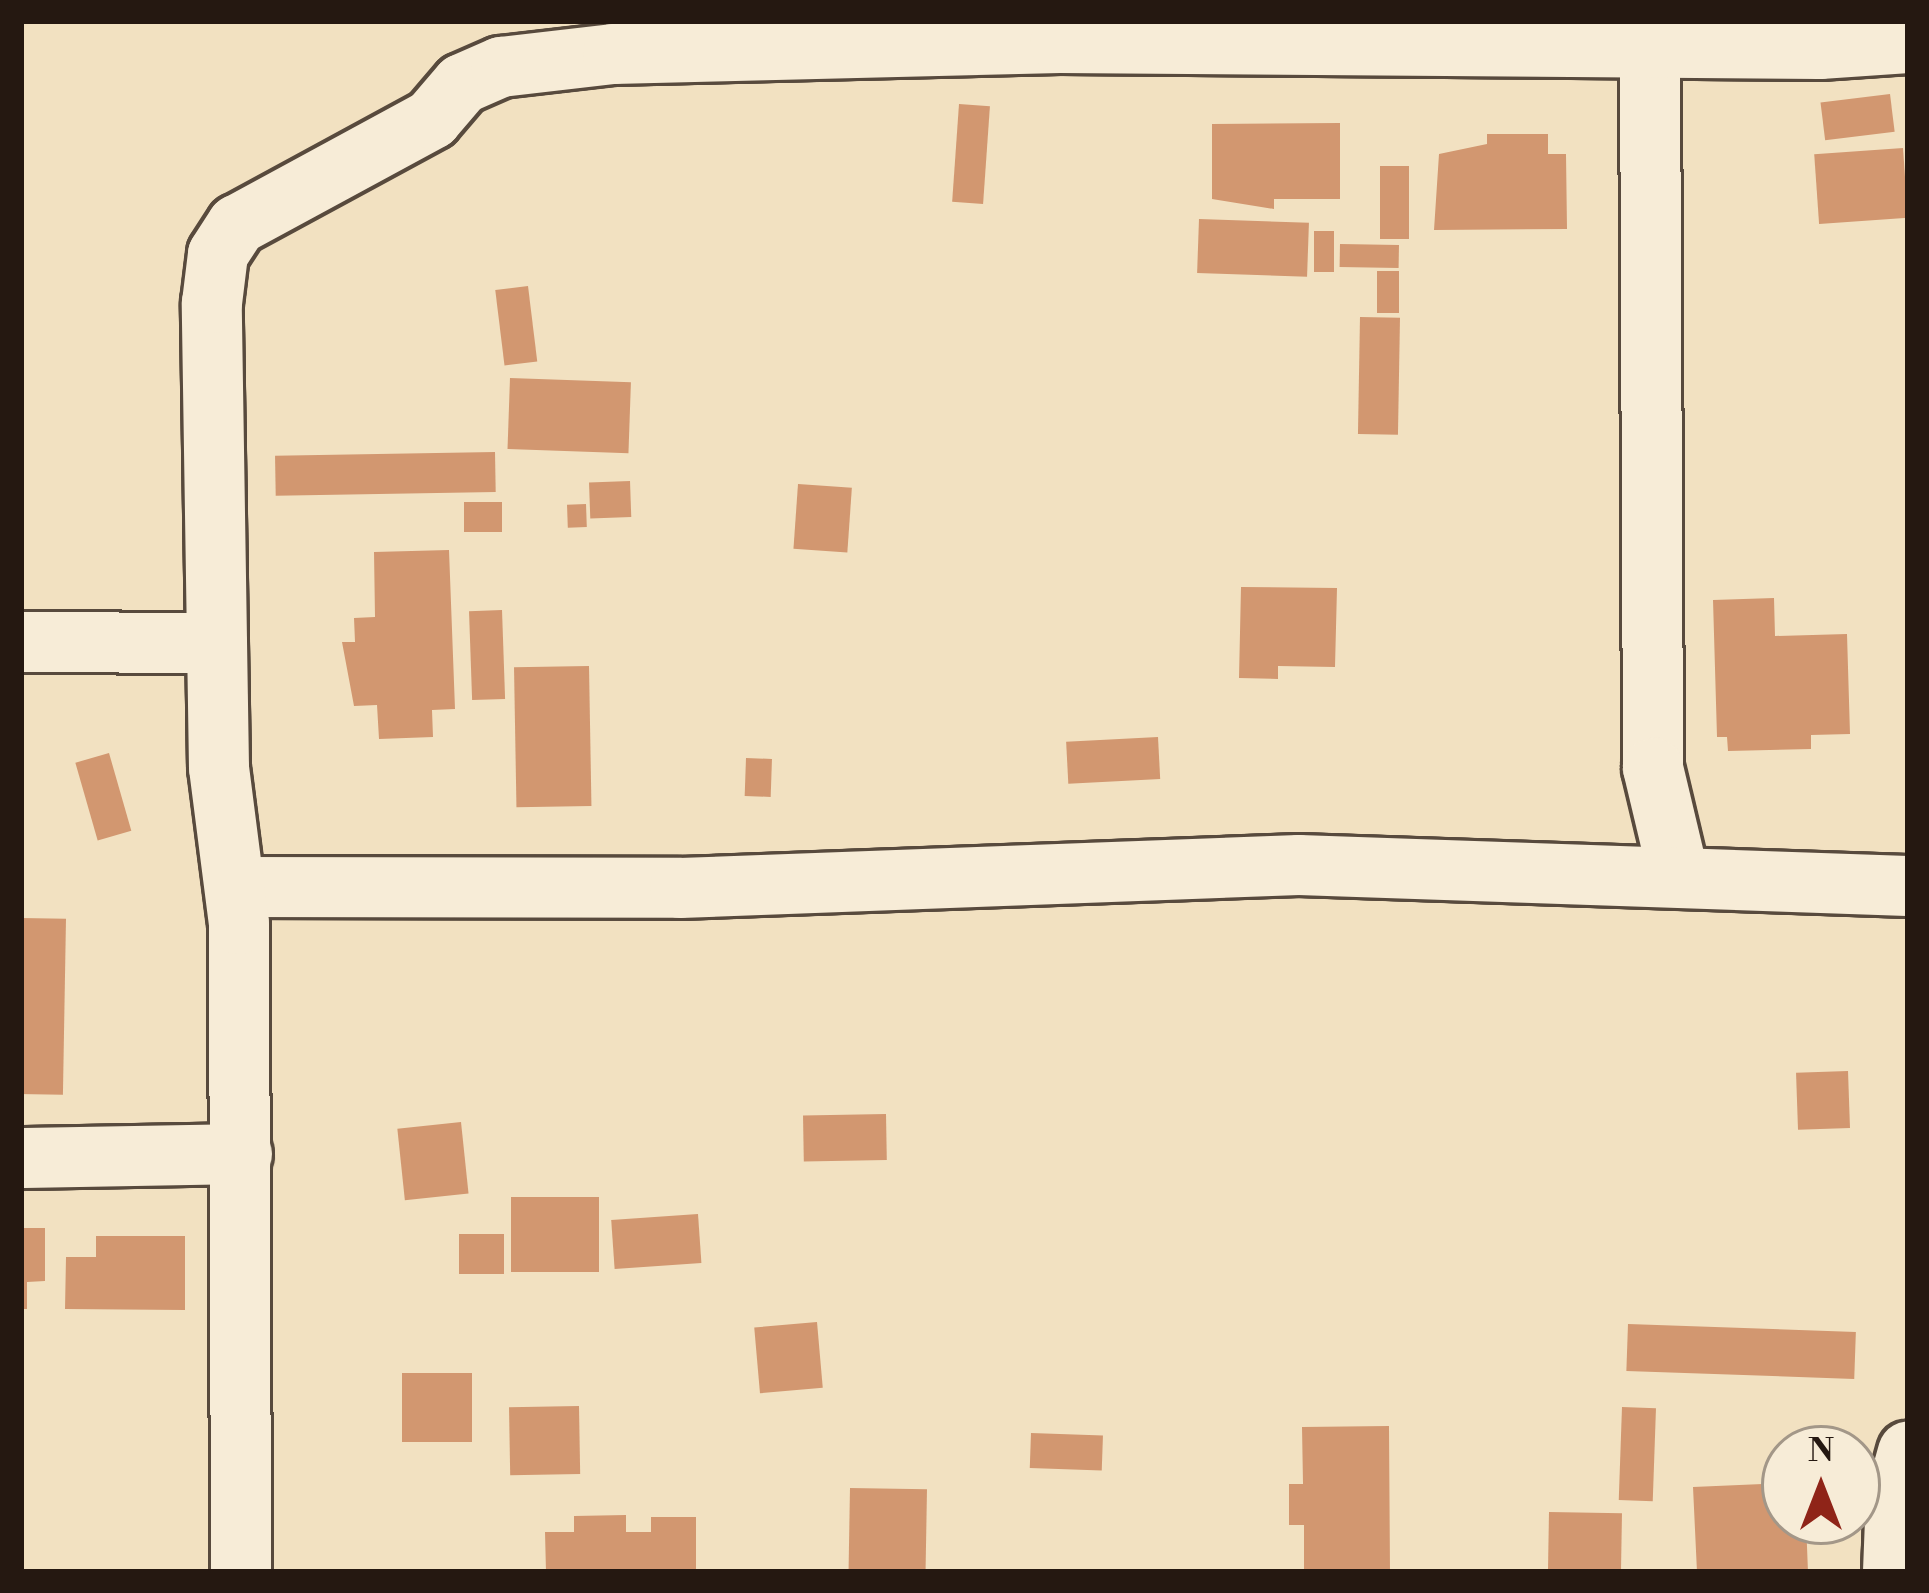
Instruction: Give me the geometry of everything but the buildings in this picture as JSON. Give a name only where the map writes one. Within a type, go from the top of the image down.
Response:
[{"type":"street","points":[[242,1572],[242,1154],[235,887],[219,768],[212,304],[218,254],[237,225],[432,119],[462,84],[501,67],[613,54],[1060,32],[1650,48],[1908,43]]},
{"type":"street","points":[[1650,48],[1652,768],[1679,877]]},
{"type":"street","points":[[21,642],[218,643]]},
{"type":"street","points":[[235,887],[680,888],[1299,866],[1908,886]]},
{"type":"street","points":[[21,1158],[242,1154]]},
{"type":"street","points":[[1893,1572],[1896,1495],[1908,1452]]}]
